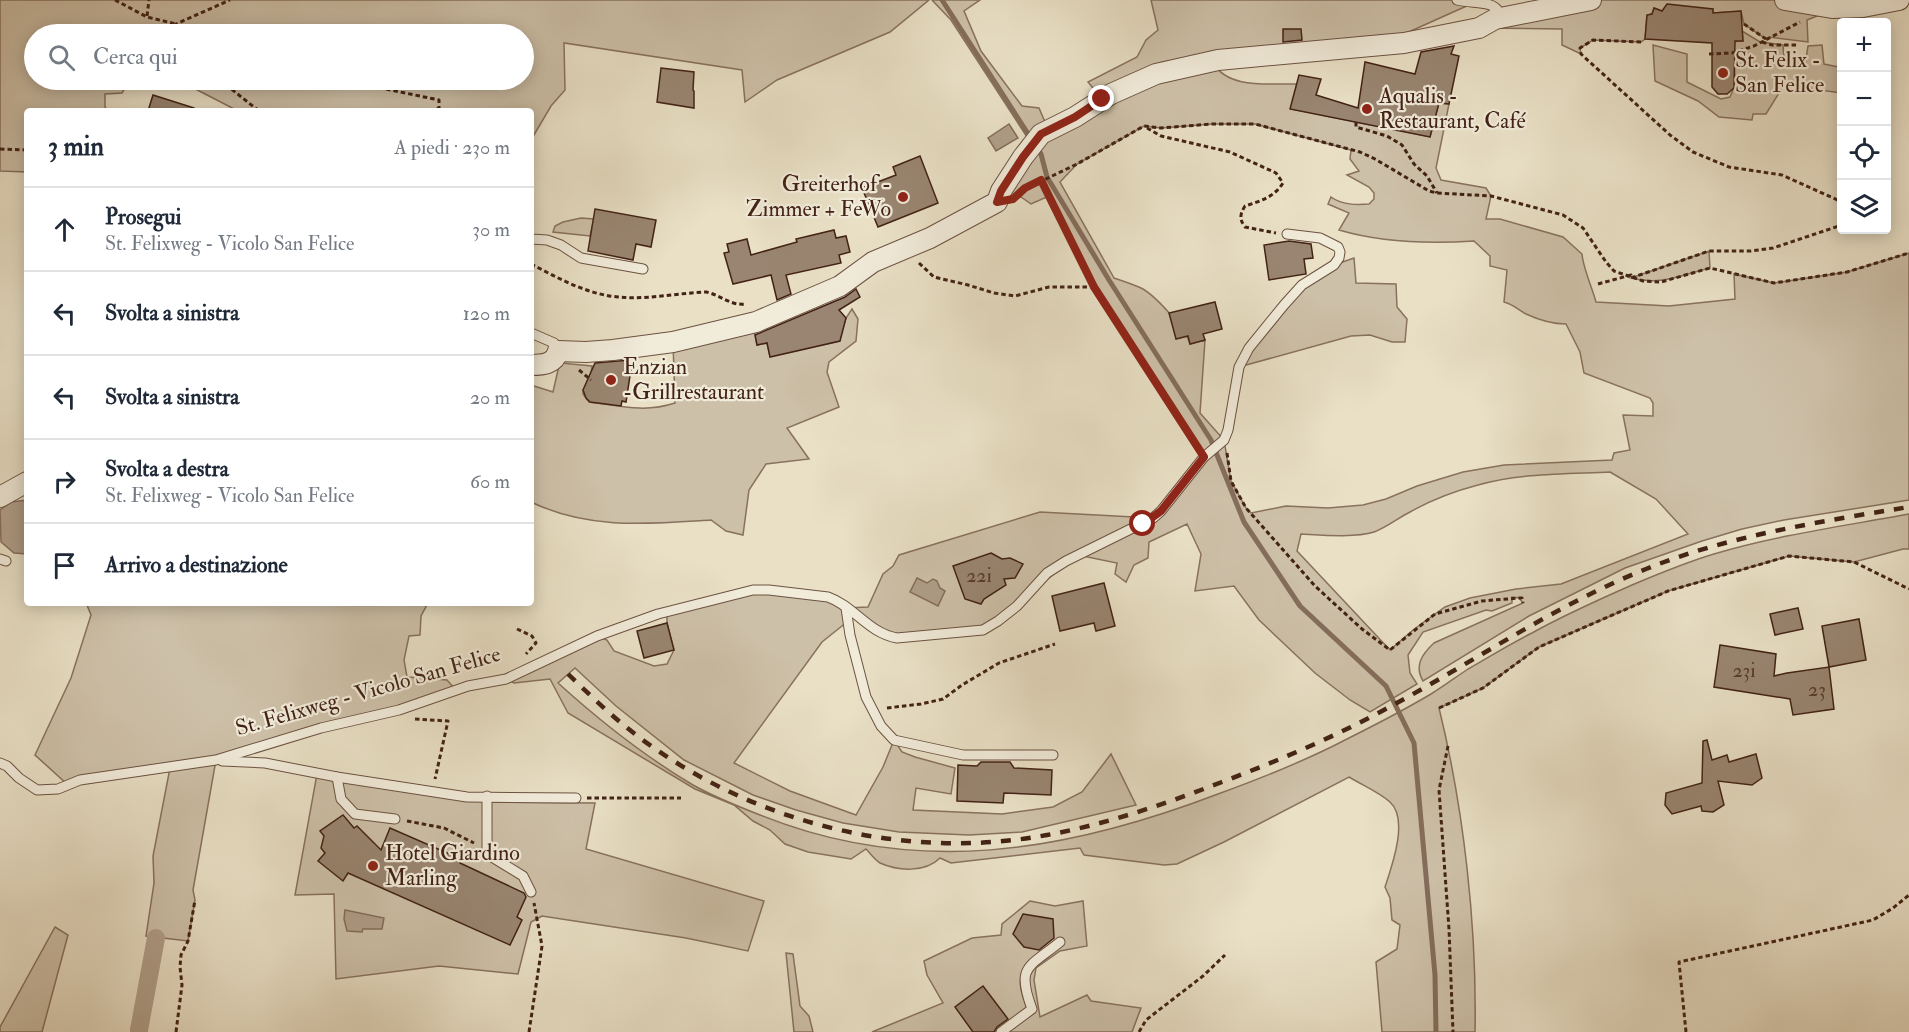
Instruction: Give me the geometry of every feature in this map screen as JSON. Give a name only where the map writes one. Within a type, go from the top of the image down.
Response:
[{"type":"street","points":[[534,365],[552,362],[558,351],[613,350],[673,342],[756,322],[840,286],[873,262],[930,238],[997,202],[1001,191],[1023,157],[1041,134],[1075,117],[1112,93],[1156,74],[1218,60],[1404,43],[1479,27],[1496,19],[1591,0]]},
{"type":"street","points":[[1785,0],[1832,8],[1863,7],[1899,0]]},
{"type":"street","points":[[0,497],[24,484]]},
{"type":"lane","points":[[1457,0],[1490,2],[1499,12],[1496,19]]},
{"type":"lane","points":[[1224,440],[1228,430],[1239,367],[1249,348],[1302,285],[1334,265],[1339,258],[1338,247],[1320,238],[1287,234]]},
{"type":"lane","points":[[534,239],[547,240],[561,245],[581,258],[643,269]]},
{"type":"lane","points":[[534,334],[554,343],[558,351]]},
{"type":"lane","name":"St. Felixweg - Vicolo San Felice","points":[[0,763],[37,790],[58,789],[80,780],[216,760],[321,728],[399,710],[468,686],[506,679],[597,636],[658,615],[740,593],[769,590],[820,595],[836,599],[872,629],[890,637],[983,630],[999,621],[1017,606],[1047,573],[1066,561],[1153,518],[1204,457],[1224,440]]},
{"type":"lane","points":[[846,608],[850,635],[868,702],[881,726],[894,740],[963,755],[1053,755]]},
{"type":"lane","name":"St. Felixweg - Vicolo San Felice","points":[[216,760],[265,763],[337,777],[467,797],[576,798]]},
{"type":"lane","points":[[337,777],[341,799],[356,814],[395,819]]},
{"type":"lane","points":[[487,796],[487,854],[523,876],[531,891]]},
{"type":"lane","points":[[1001,1032],[1032,1009],[1024,979],[1026,972],[1060,942]]},
{"type":"path","points":[[115,0],[147,17],[176,24],[230,0]]},
{"type":"path","points":[[147,17],[149,0]]},
{"type":"path","points":[[1709,54],[1738,52],[1794,23],[1822,14],[1832,8]]},
{"type":"path","points":[[1744,24],[1766,39]]},
{"type":"path","points":[[1641,42],[1593,40],[1580,48],[1581,56],[1670,135],[1693,152],[1729,167],[1782,175],[1837,200]]},
{"type":"path","points":[[1760,42],[1772,45],[1798,45]]},
{"type":"path","points":[[233,90],[255,108]]},
{"type":"path","points":[[390,90],[439,100],[439,108]]},
{"type":"path","points":[[1356,122],[1356,127],[1387,136],[1402,145],[1414,164],[1427,176],[1437,193]]},
{"type":"path","points":[[997,202],[1013,199],[1025,188],[1077,164],[1144,126],[1161,128],[1255,124],[1360,152],[1429,191],[1491,196],[1563,215],[1583,228],[1614,271],[1643,281],[1661,282],[1710,268],[1774,283],[1847,272],[1909,253]]},
{"type":"path","points":[[1144,126],[1161,136],[1230,152],[1276,173],[1283,183],[1279,189],[1264,200],[1245,206],[1240,213],[1241,221],[1245,227],[1287,234]]},
{"type":"path","points":[[0,149],[24,150]]},
{"type":"path","points":[[1041,180],[1094,287],[1204,457]]},
{"type":"path","points":[[1598,284],[1629,277],[1708,251],[1751,251],[1773,248],[1837,227]]},
{"type":"path","points":[[913,264],[919,263],[934,276],[994,293],[1016,296],[1049,287],[1094,287]]},
{"type":"path","points":[[534,266],[567,283],[618,298],[706,292],[731,304],[752,303]]},
{"type":"path","points":[[586,375],[591,380]]},
{"type":"path","points":[[1224,440],[1231,481],[1246,508],[1315,585],[1362,629],[1390,650],[1435,614],[1482,601],[1522,598],[1523,603]]},
{"type":"path","points":[[1439,708],[1483,688],[1539,647],[1560,637],[1668,591],[1789,556],[1854,562],[1909,589]]},
{"type":"path","points":[[517,628],[532,636],[536,643],[525,656]]},
{"type":"path","points":[[868,702],[887,709],[943,699],[999,663],[1055,644]]},
{"type":"path","points":[[399,710],[411,719],[448,721],[432,792]]},
{"type":"path","points":[[1448,746],[1439,790],[1449,929],[1453,1032]]},
{"type":"path","points":[[576,798],[681,798]]},
{"type":"path","points":[[395,819],[422,822],[444,828],[472,842],[487,854]]},
{"type":"path","points":[[1686,1032],[1679,962],[1873,921],[1909,895]]},
{"type":"path","points":[[176,1032],[182,985],[180,967],[188,941],[195,900]]},
{"type":"path","points":[[529,1032],[542,946],[534,903]]},
{"type":"path","points":[[1139,1032],[1146,1020],[1203,976],[1225,955]]},
{"type":"shaded area","points":[[0,0],[929,0],[890,32],[777,80],[745,102],[742,70],[564,43],[565,90],[551,106],[534,135],[534,108],[232,108],[197,90],[534,90],[534,24],[24,24],[24,90],[124,90],[122,93],[105,94],[106,108],[24,108],[24,172],[0,171]]},
{"type":"shaded area","points":[[932,0],[980,0],[964,11],[981,51],[1022,106],[1039,108],[1045,122],[1102,99],[1088,82],[1137,57],[1146,40],[1158,30],[1151,0],[1480,0],[1402,35],[1162,62],[1156,74],[1212,62],[1219,71],[1239,81],[1262,84],[1297,84],[1291,109],[1430,137],[1439,103],[1449,104],[1436,168],[1441,180],[1486,188],[1491,196],[1486,219],[1500,219],[1563,237],[1582,254],[1596,302],[1669,306],[1735,299],[1734,274],[1774,283],[1847,272],[1909,253],[1909,500],[1742,529],[1625,568],[1529,616],[1423,681],[1419,665],[1426,651],[1434,643],[1523,603],[1519,598],[1512,597],[1512,603],[1492,611],[1486,610],[1423,632],[1408,655],[1410,673],[1417,684],[1370,712],[1315,673],[1259,620],[1234,586],[1195,591],[1201,554],[1187,524],[1149,542],[1148,558],[1134,565],[1126,582],[1115,574],[1117,563],[1078,555],[983,630],[897,638],[846,608],[868,607],[883,574],[893,566],[899,555],[1040,512],[1153,518],[1204,458],[1094,287],[1049,196],[1031,204],[1021,197],[997,202],[1029,140],[951,20]],"holes":[[[1212,124],[1255,124],[1351,150],[1350,159],[1359,171],[1347,175],[1369,187],[1374,193],[1374,199],[1369,204],[1354,204],[1340,202],[1331,197],[1328,204],[1349,213],[1339,230],[1372,238],[1406,242],[1474,241],[1490,256],[1490,266],[1507,270],[1504,302],[1536,318],[1566,324],[1580,352],[1584,373],[1650,398],[1653,403],[1653,416],[1623,415],[1630,450],[1614,453],[1612,460],[1504,465],[1463,472],[1363,505],[1328,508],[1286,506],[1251,513],[1231,481],[1224,440],[1200,413],[1205,340],[1190,344],[1169,313],[1154,298],[1141,288],[1114,278],[1060,182],[1077,164],[1144,126],[1161,128]],[[1610,472],[1656,499],[1688,534],[1561,584],[1516,589],[1470,598],[1445,607],[1390,650],[1297,551],[1301,534],[1348,536],[1374,532],[1426,504],[1478,485],[1527,476]]]},
{"type":"shaded area","points":[[1591,0],[1785,0],[1822,14],[1807,20],[1808,42],[1769,37],[1766,39],[1744,24],[1741,11],[1713,13],[1713,9],[1662,11],[1654,8],[1652,14],[1647,15],[1645,39],[1641,42],[1593,40],[1580,48],[1581,54],[1562,45],[1562,29],[1479,28]]},
{"type":"shaded area","points":[[1742,31],[1760,42],[1783,45],[1784,58],[1798,57],[1805,65],[1808,46],[1822,45],[1824,64],[1837,67],[1837,92],[1784,85],[1766,114],[1753,114],[1752,120],[1719,117],[1698,101],[1655,81],[1653,45],[1687,54],[1687,82],[1721,99],[1730,97],[1735,69],[1726,42],[1743,41]]},
{"type":"shaded area","points":[[1009,124],[1018,138],[996,151],[988,138]]},
{"type":"shaded area","points":[[581,218],[594,219],[590,236],[553,232],[555,226],[563,222]]},
{"type":"shaded area","points":[[1709,251],[1710,268],[1662,280],[1631,278]]},
{"type":"shaded area","points":[[1354,258],[1356,283],[1396,284],[1397,307],[1407,319],[1405,342],[1392,342],[1370,335],[1351,336],[1239,367],[1284,305],[1334,265]]},
{"type":"shaded area","points":[[852,309],[858,319],[856,341],[829,362],[827,372],[839,407],[787,428],[809,459],[766,464],[749,490],[743,535],[726,531],[711,520],[664,523],[597,521],[553,511],[534,503],[534,386],[553,392],[561,363],[592,366],[590,383],[583,390],[589,402],[632,408],[653,408],[675,403],[673,342],[753,323],[757,345],[767,343],[770,356],[839,341],[846,318]]},
{"type":"shaded area","points":[[24,500],[24,554],[14,553],[1,542],[0,510],[11,502]]},
{"type":"shaded area","points":[[1909,514],[1909,549],[1854,562],[1789,556],[1668,591],[1539,647],[1483,688],[1439,708],[1455,787],[1467,869],[1474,951],[1475,1032],[1382,1032],[1376,962],[1397,949],[1400,925],[1392,920],[1390,898],[1385,887],[1397,843],[1398,819],[1396,810],[1390,802],[1349,777],[1177,864],[1164,865],[1084,855],[1080,848],[951,863],[940,858],[927,866],[903,869],[880,863],[866,849],[851,859],[808,852],[785,844],[770,830],[753,821],[734,805],[818,835],[876,846],[933,851],[990,850],[1047,843],[1104,831],[1234,788],[1331,747],[1400,712],[1468,669],[1556,620],[1683,564],[1762,541]]},
{"type":"shaded area","points":[[917,578],[927,583],[933,579],[945,591],[938,606],[910,592]]},
{"type":"shaded area","points":[[740,593],[820,595],[846,608],[847,622],[822,642],[734,763],[790,791],[856,815],[883,767],[894,740],[902,752],[955,768],[951,794],[916,788],[913,810],[1002,814],[1053,807],[1082,792],[1111,754],[1136,805],[1022,832],[969,835],[899,832],[843,823],[753,795],[684,760],[616,706],[575,668],[558,683],[590,711],[657,762],[693,785],[734,805],[695,789],[568,713],[550,679],[514,683],[506,679],[597,636],[607,640],[614,651],[654,666],[667,664],[674,650],[667,623],[667,612]]},
{"type":"shaded area","points":[[87,606],[426,606],[421,616],[420,635],[409,636],[404,660],[407,677],[447,680],[456,690],[216,760],[193,890],[195,900],[188,941],[146,936],[154,883],[153,856],[170,768],[68,785],[35,755],[71,678],[91,615]]},
{"type":"shaded area","points":[[317,774],[487,802],[595,803],[586,849],[764,901],[748,951],[686,938],[542,916],[531,922],[518,974],[439,966],[336,979],[334,894],[295,895]]},
{"type":"shaded area","points":[[1030,901],[1055,906],[1083,901],[1087,946],[1060,951],[1036,968],[1034,980],[1040,1017],[1087,995],[1091,1001],[1141,1008],[1132,1032],[872,1032],[943,1003],[927,975],[924,961],[972,938],[1001,935],[1002,924]]},
{"type":"shaded area","points":[[345,910],[384,918],[382,929],[363,929],[362,932],[347,931],[344,919]]},
{"type":"shaded area","points":[[55,927],[68,935],[42,1032],[0,1032],[0,1027]]},
{"type":"shaded area","points":[[786,953],[793,954],[800,1006],[809,1016],[813,1032],[794,1032]]},
{"type":"building","points":[[1667,4],[1713,9],[1713,13],[1741,11],[1743,41],[1735,41],[1734,88],[1727,94],[1718,94],[1712,87],[1712,43],[1645,39],[1647,15],[1652,14],[1654,8],[1662,11]]},
{"type":"building","points":[[1283,29],[1301,29],[1302,40],[1283,42]]},
{"type":"building","points":[[1454,46],[1451,54],[1459,56],[1449,104],[1439,103],[1430,137],[1290,109],[1299,75],[1321,79],[1316,95],[1358,108],[1365,62],[1415,74],[1421,52]]},
{"type":"building","points":[[661,68],[694,72],[694,108],[657,102]]},
{"type":"building","points":[[153,95],[194,108],[149,108]]},
{"type":"building","points":[[920,156],[938,203],[878,227],[862,188],[896,175],[893,167]]},
{"type":"building","points":[[595,209],[656,220],[651,247],[636,244],[633,260],[588,251]]},
{"type":"building","points":[[834,230],[836,238],[846,236],[850,252],[839,255],[841,263],[786,275],[791,294],[777,300],[771,275],[733,284],[724,253],[729,252],[727,244],[747,239],[751,255],[797,242],[796,239]]},
{"type":"building","points":[[1289,241],[1311,244],[1313,258],[1304,259],[1306,274],[1269,280],[1264,245]]},
{"type":"building","points":[[856,289],[860,297],[839,310],[846,318],[840,341],[770,357],[767,343],[757,345],[755,335],[845,297]]},
{"type":"building","points":[[1215,302],[1222,329],[1203,334],[1205,340],[1190,344],[1188,336],[1176,339],[1169,313]]},
{"type":"building","points":[[630,360],[631,369],[626,402],[622,401],[621,406],[590,402],[586,398],[583,390],[595,363]]},
{"type":"building","points":[[991,553],[1002,559],[1010,558],[1023,564],[1015,578],[1004,579],[1006,585],[984,599],[981,604],[965,599],[953,566]]},
{"type":"building","points":[[1104,583],[1115,626],[1096,631],[1094,623],[1060,631],[1052,596]]},
{"type":"building","points":[[1798,608],[1803,629],[1775,635],[1770,614]]},
{"type":"building","points":[[1859,619],[1866,660],[1829,667],[1822,626]]},
{"type":"building","points":[[667,623],[674,650],[644,658],[637,631]]},
{"type":"building","points":[[1720,645],[1776,654],[1774,676],[1829,667],[1834,709],[1793,715],[1790,699],[1714,687]]},
{"type":"building","points":[[1707,740],[1712,760],[1727,755],[1729,762],[1756,754],[1762,778],[1752,785],[1718,781],[1724,805],[1713,812],[1702,811],[1701,806],[1672,814],[1665,805],[1666,793],[1702,783],[1703,741]]},
{"type":"building","points":[[981,762],[1010,762],[1014,768],[1052,770],[1051,795],[1004,793],[1003,803],[957,801],[958,765],[977,766]]},
{"type":"building","points":[[343,815],[354,828],[357,826],[381,850],[390,828],[461,859],[460,863],[524,893],[526,897],[517,917],[522,920],[510,945],[348,873],[343,881],[318,861],[325,853],[321,848],[324,836],[320,831]]},
{"type":"building","points":[[1023,914],[1053,919],[1054,938],[1039,950],[1024,947],[1013,934]]},
{"type":"building","points":[[983,986],[1008,1019],[994,1032],[973,1032],[955,1007]]},
{"type":"waterway","points":[[942,0],[1032,140]]},
{"type":"waterway","points":[[1037,148],[1041,154],[1047,177],[1109,280],[1211,440],[1244,522],[1300,606],[1386,686],[1414,743],[1435,975],[1436,1032]]},
{"type":"waterway","points":[[139,1030],[156,938]]},
{"type":"railway","points":[[568,674],[645,742],[700,777],[746,799],[794,817],[843,831],[894,839],[945,843],[996,842],[1047,835],[1136,813],[1283,758],[1382,711],[1578,600],[1677,557],[1776,531],[1909,507]]},
{"type":"place","name":"St. Felix - San Felice","points":[[1723,73]]},
{"type":"place","name":"Aqualis - Restaurant, Café","points":[[1367,109]]},
{"type":"place","name":"Greiterhof - Zimmer + FeWo","points":[[903,197]]},
{"type":"place","name":"Enzian -Grillrestaurant","points":[[611,380]]},
{"type":"place","name":"Hotel Giardino Marling","points":[[373,866]]},
{"type":"route","points":[[1102,99],[1075,117],[1041,134],[1001,191],[997,202],[1013,199],[1025,188],[1041,180],[1094,287],[1204,457],[1161,511],[1143,524]]}]
